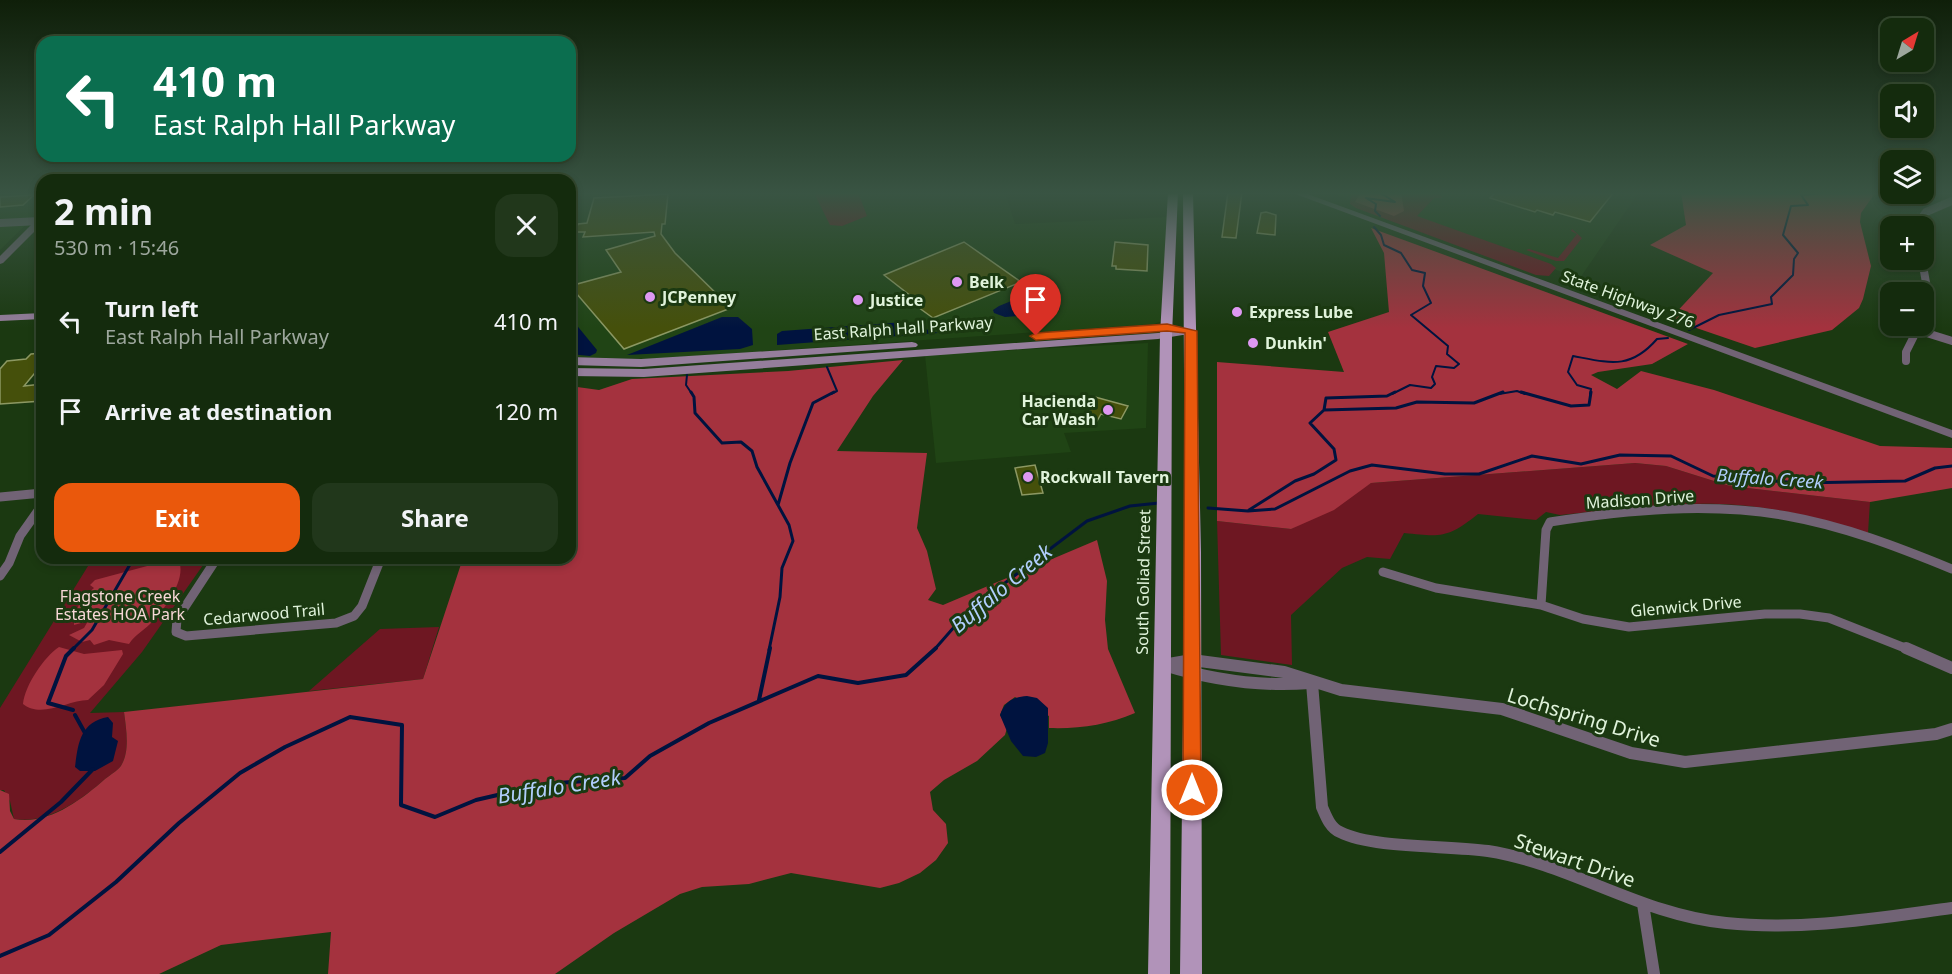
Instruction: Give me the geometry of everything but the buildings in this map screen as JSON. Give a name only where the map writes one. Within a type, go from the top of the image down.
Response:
[{"type":"main road","name":"South Goliad Street","points":[[1159,974],[1167,331],[1171,237]]},
{"type":"main road","points":[[1180,237],[1181,275],[1190,279]]},
{"type":"main road","points":[[1189,237],[1192,668],[1191,974]]},
{"type":"main road","points":[[0,318],[36,315]]},
{"type":"main road","points":[[0,327],[36,324]]},
{"type":"main road","name":"East Ralph Hall Parkway","points":[[576,371],[1191,331]]},
{"type":"main road","name":"East Ralph Hall Parkway","points":[[576,362],[609,368]]},
{"type":"street","points":[[0,261],[24,237]]},
{"type":"street","name":"State Highway 276","points":[[1418,237],[1952,434]]},
{"type":"street","points":[[1934,334],[1952,341]]},
{"type":"street","points":[[1906,361],[1906,352],[1914,336]]},
{"type":"street","points":[[0,497],[36,494]]},
{"type":"street","name":"Madison Drive","points":[[1541,605],[1546,530],[1550,522],[1569,519],[1729,509],[1775,514],[1867,536],[1952,570]]},
{"type":"street","points":[[0,576],[9,563],[20,536],[36,513]]},
{"type":"street","name":"Cedarwood Trail","points":[[213,564],[177,619],[176,632],[186,636],[336,623],[354,616],[362,606],[379,564]]},
{"type":"street","name":"Glenwick Drive","points":[[1383,572],[1436,588],[1541,605],[1583,619],[1629,627],[1765,614],[1810,615],[1860,628],[1952,668]]},
{"type":"street","name":"Lochspring Drive","points":[[1163,664],[1286,686],[1312,683],[1341,690],[1502,709],[1631,753],[1685,762],[1936,734],[1952,729]]},
{"type":"street","name":"Stewart Drive","points":[[1312,683],[1322,807],[1328,820],[1338,832],[1508,855],[1549,867],[1643,904],[1693,919],[1756,925],[1820,924],[1952,908]]},
{"type":"street","points":[[1643,904],[1654,974]]},
{"type":"shaded area","points":[[0,237],[13,237],[0,250]]},
{"type":"shaded area","points":[[576,237],[1168,237],[1163,321],[1154,324],[651,359],[576,357]]},
{"type":"shaded area","points":[[1461,237],[1608,237],[1580,278]]},
{"type":"shaded area","points":[[1148,343],[1146,428],[1064,433],[1071,452],[936,463],[925,355]]},
{"type":"green space","points":[[1376,237],[1397,237],[1688,344],[1652,364],[1591,375],[1617,389],[1641,371],[1714,390],[1880,446],[1952,448],[1952,488],[1870,502],[1730,486],[1666,466],[1635,463],[1371,483],[1334,510],[1291,529],[1217,521],[1217,362],[1344,372],[1328,332],[1389,312],[1384,253]]},
{"type":"green space","points":[[1435,237],[1477,237],[1551,264],[1556,268],[1549,276],[1536,275]]},
{"type":"green space","points":[[1574,237],[1582,238],[1564,261],[1556,261],[1526,250],[1529,249],[1558,258]]},
{"type":"green space","points":[[1664,237],[1864,237],[1871,266],[1859,308],[1832,330],[1755,348],[1670,319],[1713,273],[1650,245]]},
{"type":"green space","points":[[903,360],[873,396],[837,451],[927,453],[917,528],[927,551],[936,589],[928,600],[943,605],[1097,540],[1107,581],[1105,620],[1108,649],[1135,713],[1114,721],[1093,725],[1049,728],[1049,716],[1015,697],[1004,705],[1000,715],[1007,728],[1005,735],[977,761],[944,780],[930,792],[933,810],[946,824],[948,843],[936,860],[920,873],[899,883],[880,888],[791,873],[749,884],[702,887],[680,894],[614,933],[555,974],[328,974],[331,932],[221,945],[159,974],[0,974],[0,790],[9,794],[10,811],[14,819],[39,818],[63,810],[115,772],[122,764],[127,745],[124,712],[423,679],[461,564],[576,564],[576,387],[599,390],[632,379],[788,371]]},
{"type":"green space","points":[[1635,463],[1666,466],[1730,486],[1870,502],[1868,533],[1795,514],[1758,507],[1720,504],[1660,505],[1560,515],[1546,512],[1536,520],[1478,514],[1459,528],[1444,534],[1404,533],[1390,559],[1367,557],[1342,568],[1291,615],[1292,665],[1221,655],[1217,521],[1291,529],[1371,483]]},
{"type":"green space","name":"Flagstone Creek Estates HOA Park","points":[[89,564],[204,564],[142,652],[90,713],[124,712],[127,745],[121,766],[74,803],[39,818],[14,819],[10,801],[4,790],[0,790],[0,708]]},
{"type":"green space","name":"Flagstone Creek Estates HOA Park","points":[[155,564],[180,565],[178,583],[168,602],[156,618],[129,644],[109,640],[94,645],[90,640],[82,642],[69,635],[84,628],[88,621],[74,625],[77,609],[94,588],[90,585],[95,580]]},
{"type":"green space","points":[[439,627],[423,679],[309,691],[380,629]]},
{"type":"green space","points":[[59,647],[84,654],[122,650],[123,654],[104,685],[88,700],[47,709],[30,708],[23,704],[27,688],[42,664]]},
{"type":"water","points":[[1045,287],[1057,292],[1060,309],[1055,313],[1005,317],[994,313],[993,310],[999,306]]},
{"type":"water","points":[[722,317],[738,317],[752,329],[753,345],[740,349],[627,355]]},
{"type":"water","points":[[904,322],[938,333],[777,345],[777,334],[782,331]]},
{"type":"water","points":[[576,324],[597,350],[590,356],[576,355]]},
{"type":"water","points":[[1027,696],[1037,698],[1048,708],[1048,743],[1045,753],[1036,757],[1023,756],[1011,741],[1000,715],[1004,706],[1010,701]]},
{"type":"water","points":[[108,717],[113,723],[112,737],[118,741],[113,761],[95,771],[80,771],[75,767],[82,735],[91,724]]},
{"type":"waterway","points":[[1382,237],[1384,245],[1401,253],[1412,270],[1425,273],[1423,286],[1431,303],[1411,315],[1448,346],[1447,354],[1459,364],[1454,368],[1436,366],[1432,377],[1435,384],[1431,388],[1410,385],[1392,394]]},
{"type":"waterway","points":[[1689,330],[1719,315],[1772,304],[1771,297],[1793,275],[1794,259],[1798,253],[1785,237]]},
{"type":"waterway","points":[[1590,394],[1591,389],[1577,385],[1568,372],[1573,356],[1619,362],[1638,356],[1657,339],[1668,338]]},
{"type":"waterway","points":[[827,367],[837,391],[831,394]]},
{"type":"waterway","points":[[687,375],[686,385],[692,394]]},
{"type":"waterway","points":[[1499,394],[1517,391],[1525,394]]},
{"type":"waterway","points":[[691,392],[694,397],[695,413],[722,443],[741,442],[752,451],[757,467],[789,525],[793,541],[782,568],[780,597],[769,650]]},
{"type":"waterway","points":[[778,505],[790,463],[813,403],[834,392]]},
{"type":"waterway","points":[[1324,410],[1326,398],[1387,396],[1395,392]]},
{"type":"waterway","points":[[1324,410],[1396,408],[1417,402],[1474,403],[1503,392]]},
{"type":"waterway","points":[[1521,392],[1571,406],[1589,405],[1591,392]]},
{"type":"waterway","points":[[1249,510],[1295,481],[1314,474],[1336,460],[1334,449],[1310,423],[1324,410]]},
{"type":"waterway","name":"Buffalo Creek","points":[[1208,508],[1248,511],[1275,509],[1350,471],[1372,465],[1445,474],[1479,474],[1532,456],[1581,464],[1620,455],[1671,456],[1713,476],[1800,483],[1905,481],[1935,468],[1952,466]]},
{"type":"waterway","name":"Buffalo Creek","points":[[935,649],[969,610],[1087,521],[1130,506],[1159,503]]},
{"type":"waterway","points":[[73,710],[48,703],[66,656],[92,630],[130,564]]},
{"type":"waterway","points":[[759,700],[770,648]]},
{"type":"waterway","name":"Buffalo Creek","points":[[0,956],[49,935],[116,882],[179,823],[240,773],[285,747],[350,717],[402,725],[401,805],[435,817],[476,800],[545,784],[625,778],[650,756],[709,723],[818,676],[858,683],[906,675],[935,649]]},
{"type":"waterway","points":[[75,715],[85,733]]},
{"type":"waterway","points":[[0,852],[61,802],[93,769]]},
{"type":"place","name":"Belk","points":[[957,282]]},
{"type":"place","name":"JCPenney","points":[[650,297]]},
{"type":"place","name":"Justice","points":[[858,300]]},
{"type":"place","name":"Express Lube","points":[[1237,312]]},
{"type":"place","name":"Dunkin'","points":[[1253,343]]},
{"type":"place","name":"Hacienda Car Wash","points":[[1108,410]]},
{"type":"place","name":"Rockwall Tavern","points":[[1028,477]]},
{"type":"route","points":[[1036,336],[1167,327],[1191,331],[1192,790]]}]
